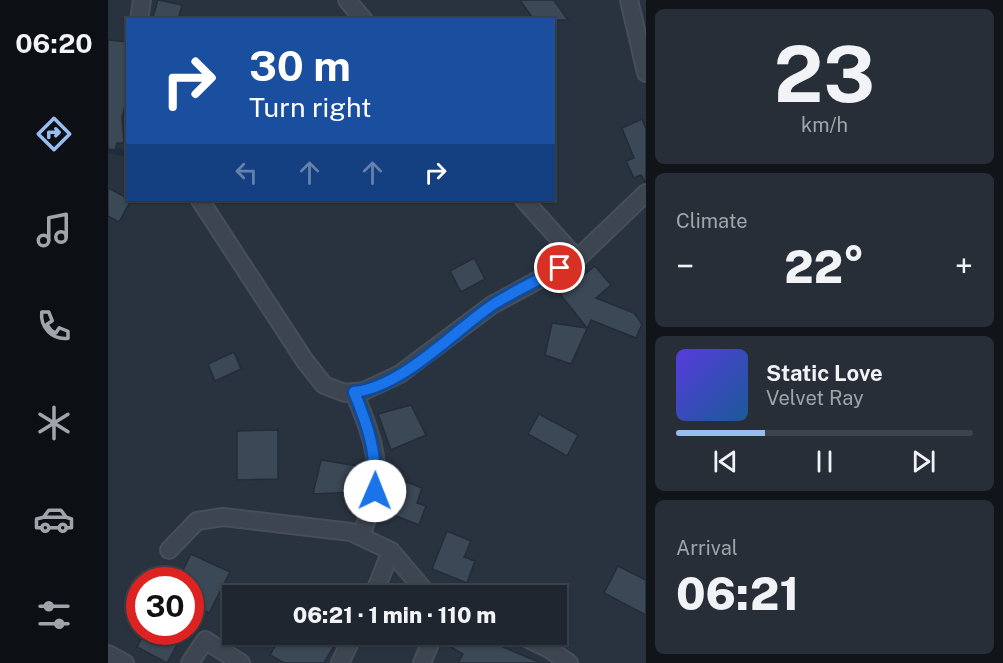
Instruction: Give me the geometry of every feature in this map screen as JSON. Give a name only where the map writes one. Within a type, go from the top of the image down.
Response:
[{"type":"street","points":[[139,18],[142,0]]},
{"type":"street","points":[[347,0],[362,18]]},
{"type":"street","points":[[629,0],[646,73]]},
{"type":"street","points":[[201,201],[305,361],[324,385],[345,393],[364,391],[400,374],[492,305],[577,259],[646,193]]},
{"type":"street","points":[[525,201],[577,259]]},
{"type":"street","points":[[354,392],[371,433],[376,460],[375,491],[362,537]]},
{"type":"street","points":[[170,550],[197,521],[223,517],[351,532],[391,551],[420,585]]},
{"type":"street","points":[[377,585],[391,551]]},
{"type":"street","points":[[190,663],[205,640],[241,663]]},
{"type":"street","points":[[340,663],[349,645]]},
{"type":"street","points":[[422,663],[429,645]]},
{"type":"street","points":[[541,645],[569,663]]},
{"type":"street","points":[[108,654],[125,663]]},
{"type":"building","points":[[158,0],[182,5],[179,18],[153,18]]},
{"type":"building","points":[[520,0],[554,0],[568,20],[555,20],[555,18],[533,18]]},
{"type":"building","points":[[108,40],[126,42],[126,101],[122,118],[124,143],[117,143],[115,150],[108,149]]},
{"type":"building","points":[[642,119],[646,129],[646,183],[641,175],[634,178],[626,161],[634,158],[622,128]]},
{"type":"building","points":[[108,188],[126,197],[126,201],[130,201],[119,222],[108,216]]},
{"type":"building","points":[[474,258],[485,279],[461,292],[450,271]]},
{"type":"building","points":[[595,266],[611,285],[596,298],[634,313],[642,324],[636,338],[591,320],[571,364],[545,355],[552,323],[587,328],[560,294]]},
{"type":"building","points":[[234,352],[241,369],[215,381],[208,364]]},
{"type":"building","points":[[411,405],[426,435],[391,450],[378,414]]},
{"type":"building","points":[[539,414],[578,435],[567,456],[528,434]]},
{"type":"building","points":[[278,430],[278,479],[237,480],[237,431]]},
{"type":"building","points":[[321,460],[358,466],[357,492],[313,494]]},
{"type":"building","points":[[394,477],[422,488],[417,503],[426,506],[419,525],[381,510]]},
{"type":"building","points":[[447,531],[471,541],[464,557],[475,561],[467,583],[432,569]]},
{"type":"building","points":[[191,554],[230,572],[209,613],[204,611],[204,567],[184,567]]},
{"type":"building","points":[[618,566],[646,580],[646,615],[604,593]]},
{"type":"building","points":[[138,645],[177,645],[167,663],[137,647]]},
{"type":"building","points":[[276,645],[335,645],[324,663],[284,663],[270,655]]},
{"type":"building","points":[[452,645],[498,645],[541,663],[458,663],[463,654],[451,647]]},
{"type":"waterway","points":[[108,150],[126,154]]},
{"type":"route","points":[[375,491],[376,460],[371,433],[354,392],[364,391],[400,374],[492,305],[560,268]]}]
